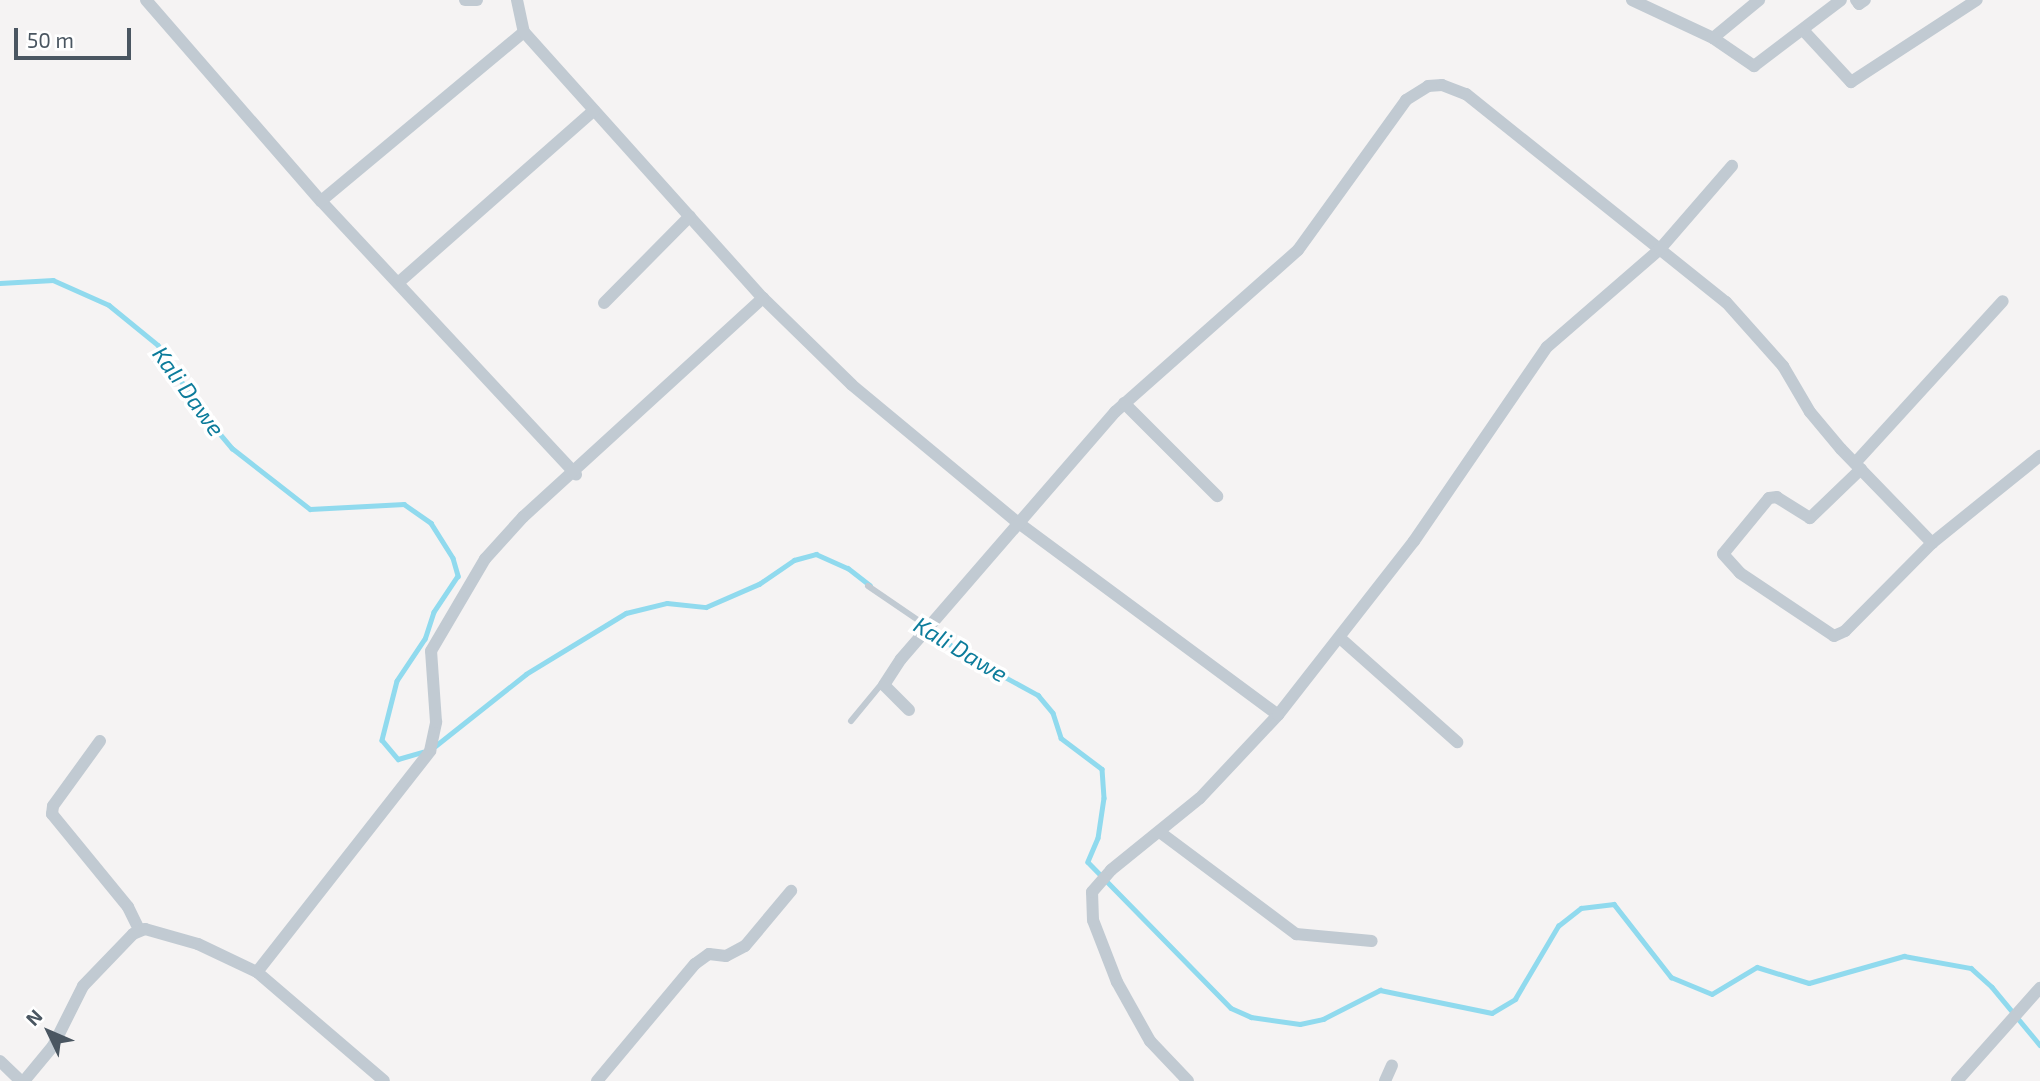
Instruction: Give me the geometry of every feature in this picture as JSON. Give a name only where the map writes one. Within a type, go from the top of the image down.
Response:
[{"type":"street","points":[[146,0],[321,201],[576,474]]},
{"type":"street","points":[[465,0],[477,0]]},
{"type":"street","points":[[517,0],[524,32],[763,298],[902,429],[1016,521],[1278,715]]},
{"type":"street","points":[[1632,0],[1713,37],[1754,66],[1841,0]]},
{"type":"street","points":[[1713,37],[1759,0]]},
{"type":"street","points":[[1856,0],[1859,4],[1865,0]]},
{"type":"street","points":[[1802,30],[1851,82],[1977,0]]},
{"type":"street","points":[[321,201],[524,32]]},
{"type":"street","points":[[909,710],[887,690],[885,680],[928,627],[1016,521],[1124,403],[1290,258],[1406,100],[1427,86],[1441,85],[1466,94],[1660,249],[1748,325],[1783,366],[1810,412],[1932,543]]},
{"type":"street","points":[[398,283],[594,110]]},
{"type":"street","points":[[1188,1081],[1150,1041],[1117,982],[1089,906],[1097,884],[1111,870],[1161,833],[1278,715],[1414,541],[1548,347],[1660,249],[1732,166]]},
{"type":"street","points":[[604,303],[690,216]]},
{"type":"street","points":[[257,972],[423,761],[434,739],[436,722],[431,651],[469,582],[502,538],[576,474],[763,298]]},
{"type":"street","points":[[2003,301],[1810,519],[1777,497],[1769,498],[1724,549],[1725,559],[1834,636],[1845,631],[1932,543],[2040,456]]},
{"type":"street","points":[[1124,403],[1217,496]]},
{"type":"street","points":[[1340,638],[1457,742]]},
{"type":"street","points":[[100,741],[53,806],[52,814],[128,907],[139,930]]},
{"type":"street","points":[[1161,833],[1296,934],[1373,942]]},
{"type":"street","points":[[597,1081],[695,964],[709,954],[726,956],[745,946],[791,891]]},
{"type":"street","points":[[139,930],[198,944],[257,972],[384,1081]]},
{"type":"street","points":[[0,1061],[22,1081],[53,1046],[83,986],[139,930]]},
{"type":"street","points":[[1957,1081],[2040,988]]},
{"type":"street","points":[[1385,1081],[1392,1065]]},
{"type":"lane","points":[[867,586],[928,627]]},
{"type":"lane","points":[[851,721],[885,680]]},
{"type":"waterway","name":"Kali Dawe","points":[[0,283],[53,280],[109,305],[158,345],[200,410],[232,448],[310,509],[404,504],[431,523],[453,558],[458,576],[434,612],[425,639],[397,681],[382,740],[398,759],[423,752]]},
{"type":"waterway","name":"Kali Dawe","points":[[434,747],[526,674],[626,613],[667,603],[706,607],[759,584],[794,560],[816,554],[848,568],[870,585]]},
{"type":"waterway","name":"Kali Dawe","points":[[931,629],[961,653],[1038,695],[1053,713],[1061,738],[1102,769],[1104,798],[1098,838],[1088,862],[1231,1008],[1251,1017],[1300,1024],[1323,1019],[1380,990],[1492,1013],[1515,999],[1558,926],[1581,908],[1614,904],[1671,977],[1712,994],[1757,967],[1809,983],[1904,956],[1971,968],[1992,987],[2040,1045]]}]
